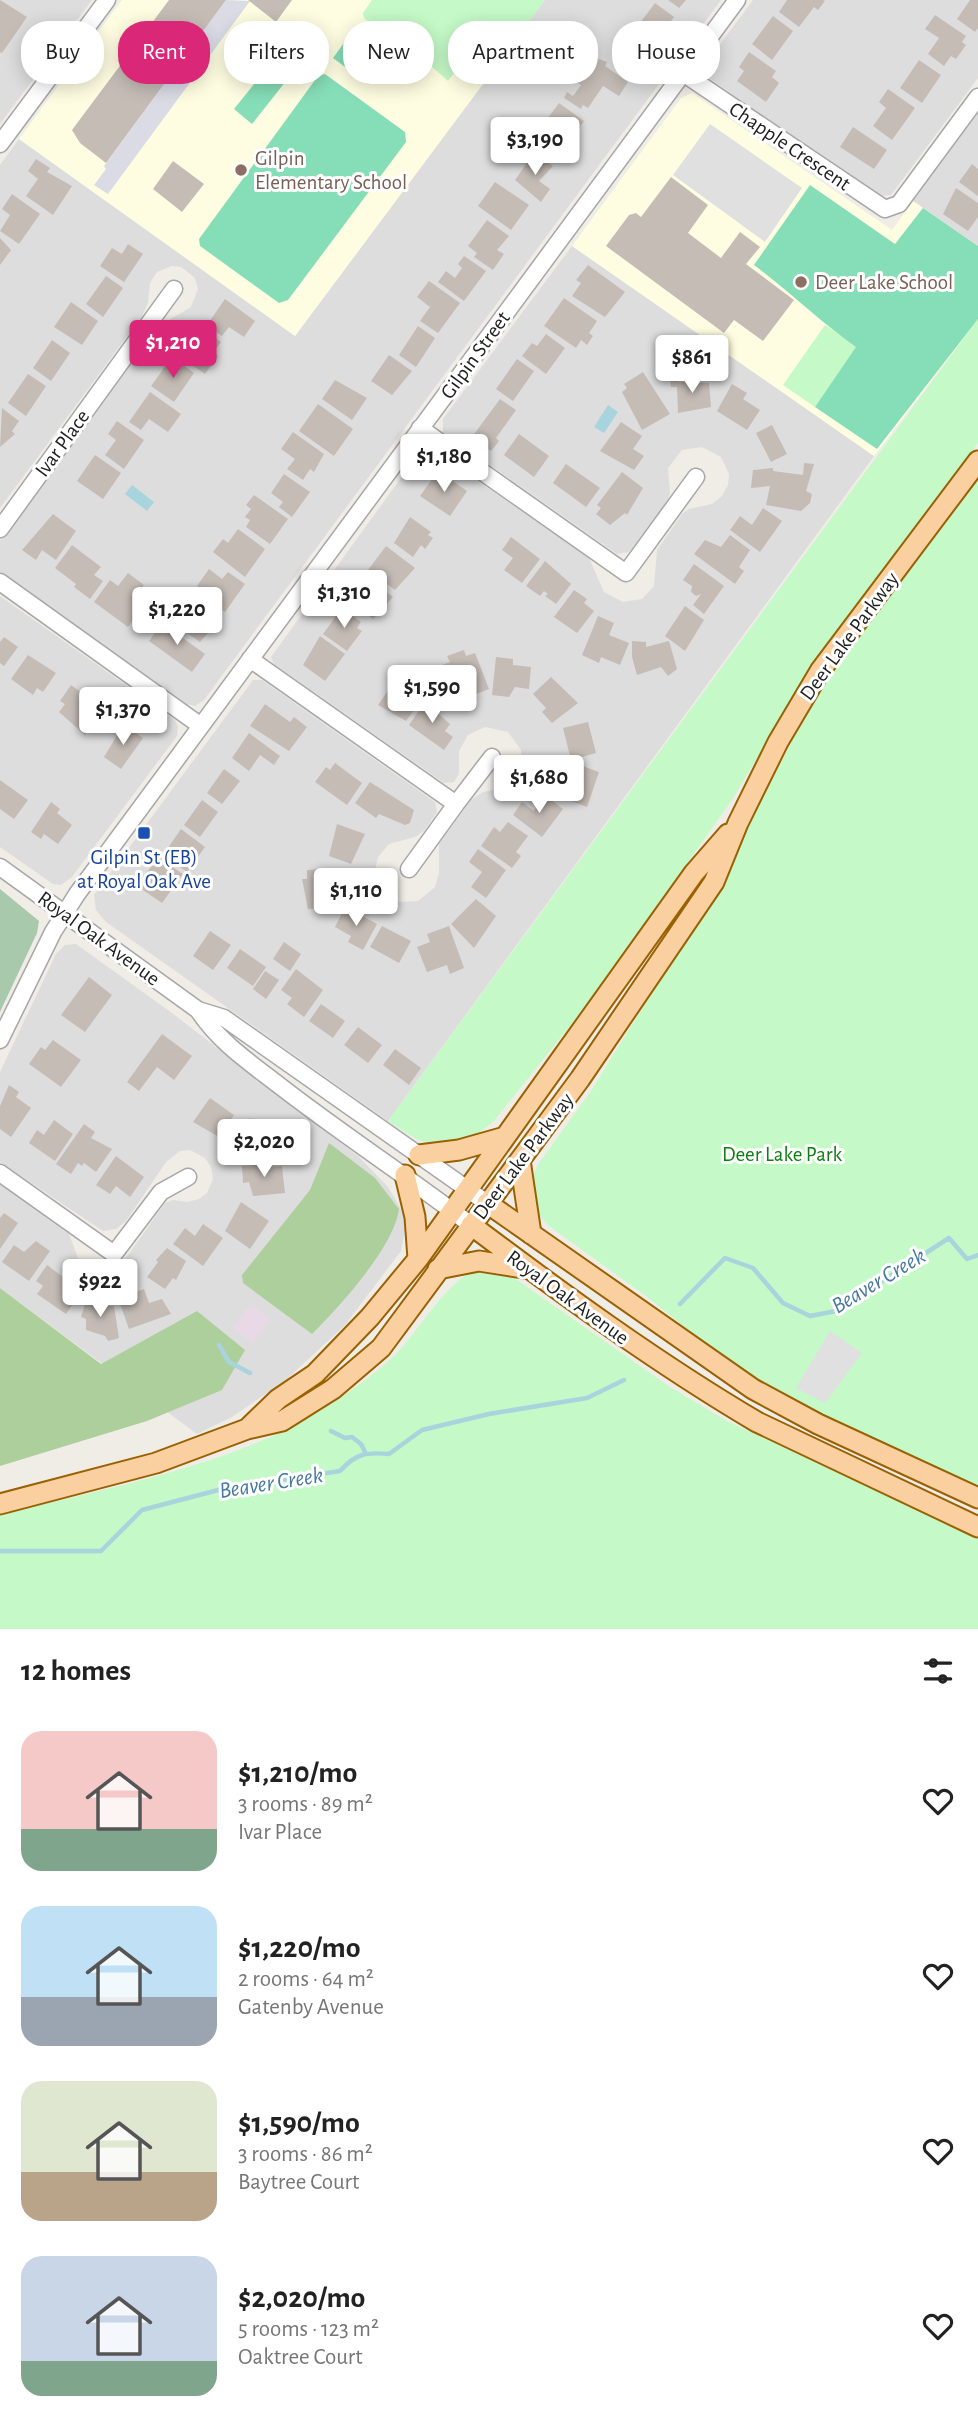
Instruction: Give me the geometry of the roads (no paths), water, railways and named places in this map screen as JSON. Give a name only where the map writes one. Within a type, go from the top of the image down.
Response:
[{"type":"main road","name":"Deer Lake Parkway","points":[[0,1504],[156,1463],[247,1429],[282,1421],[351,1376],[394,1334],[438,1269],[580,1079],[714,882],[738,823],[778,742],[820,671],[978,461]]},
{"type":"main road","name":"Deer Lake Parkway","points":[[247,1429],[278,1399],[315,1374],[370,1317],[418,1259],[694,873],[738,823]]},
{"type":"main road","points":[[419,1155],[459,1150],[505,1136]]},
{"type":"main road","points":[[520,1160],[531,1234]]},
{"type":"main road","points":[[405,1175],[415,1217],[418,1259]]},
{"type":"main road","name":"Royal Oak Avenue","points":[[487,1203],[713,1364],[775,1402],[978,1498]]},
{"type":"main road","name":"Royal Oak Avenue","points":[[471,1225],[634,1345],[757,1422],[978,1527]]},
{"type":"main road","points":[[438,1269],[480,1261],[527,1268]]},
{"type":"street","points":[[0,144],[107,0]]},
{"type":"street","name":"Gilpin Street","points":[[720,23],[737,0]]},
{"type":"street","name":"Gilpin Street","points":[[0,1040],[64,914],[675,84]]},
{"type":"street","name":"Chapple Crescent","points":[[699,84],[879,207],[890,209],[899,204],[978,97]]},
{"type":"street","name":"Ivar Place","points":[[0,529],[174,289]]},
{"type":"street","points":[[420,428],[626,573],[696,477]]},
{"type":"street","points":[[0,582],[201,726]]},
{"type":"street","points":[[250,659],[456,804]]},
{"type":"street","points":[[409,869],[492,757]]},
{"type":"street","name":"Royal Oak Avenue","points":[[0,867],[198,1010],[224,1018],[487,1203]]},
{"type":"street","name":"Royal Oak Avenue","points":[[198,1010],[213,1034],[319,1116],[405,1175],[471,1225]]},
{"type":"street","points":[[0,1174],[114,1254],[161,1192],[188,1177]]},
{"type":"water","points":[[608,405],[618,412],[604,433],[594,427]]},
{"type":"water","points":[[132,485],[154,502],[147,511],[125,494]]},
{"type":"waterway","name":"Beaver Creek","points":[[680,1304],[725,1258],[753,1268],[783,1303],[810,1316],[836,1311],[949,1238],[967,1259],[978,1255]]},
{"type":"waterway","points":[[219,1345],[229,1362],[250,1373]]},
{"type":"waterway","name":"Beaver Creek","points":[[0,1551],[101,1551],[142,1510],[222,1489],[340,1471],[351,1460],[362,1455],[389,1454],[422,1430],[489,1414],[587,1398],[624,1380]]},
{"type":"waterway","points":[[331,1431],[345,1438],[352,1437],[361,1444],[365,1452]]},
{"type":"place","name":"Gilpin Elementary School","points":[[241,170]]},
{"type":"place","name":"Deer Lake School","points":[[801,282]]},
{"type":"place","name":"Gilpin St (EB) at Royal Oak Ave","points":[[144,833]]},
{"type":"park label","name":"Deer Lake Park","points":[[782,1154]]}]
